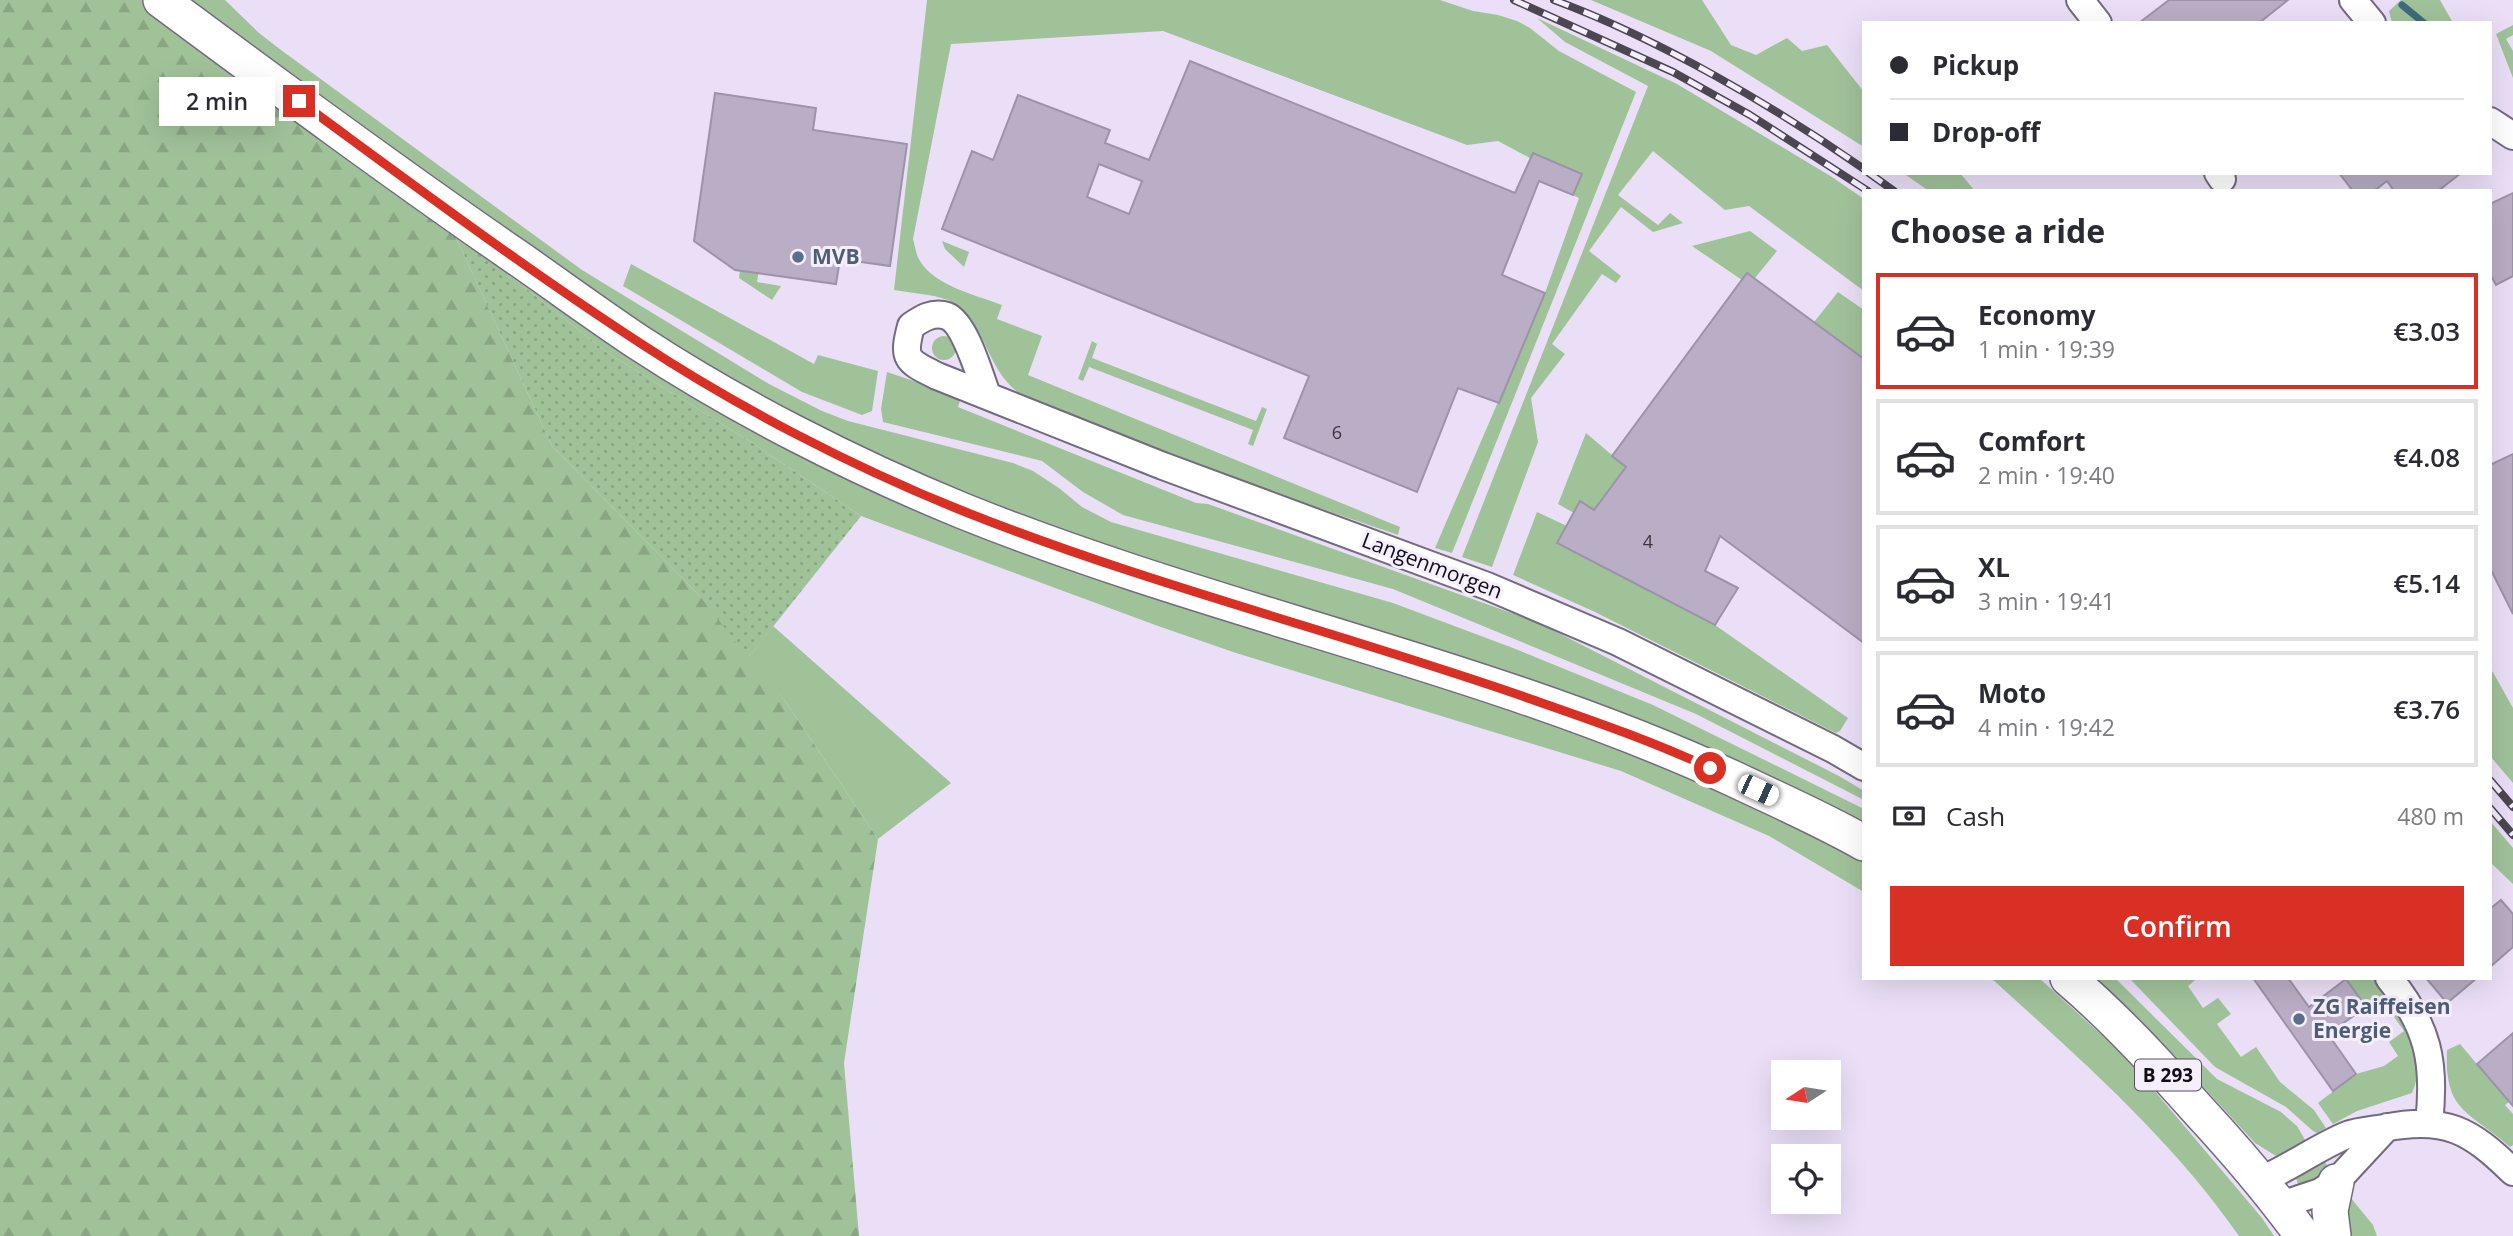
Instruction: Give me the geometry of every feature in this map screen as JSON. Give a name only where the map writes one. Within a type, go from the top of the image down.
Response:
[{"type":"main road","points":[[161,0],[462,219],[642,344],[757,413],[876,473],[962,510],[1117,568],[1437,666],[1649,741],[1830,823],[1862,843]]},
{"type":"main road","name":"B 293","points":[[2070,980],[2149,1054],[2271,1192],[2303,1236]]},
{"type":"main road","points":[[2333,1236],[2330,1211],[2336,1182]]},
{"type":"street","points":[[2080,0],[2096,21]]},
{"type":"street","points":[[2353,0],[2370,21]]},
{"type":"street","points":[[2492,122],[2513,136]]},
{"type":"street","name":"Langenmorgen","points":[[987,395],[1163,466],[1494,589],[1618,642],[1833,749],[1862,767]]},
{"type":"street","points":[[2391,980],[2419,1023],[2430,1054],[2429,1123]]},
{"type":"street","points":[[2271,1192],[2348,1134],[2405,1123],[2429,1123],[2456,1128],[2484,1144],[2513,1172]]},
{"type":"street","points":[[2271,1192],[2301,1200],[2336,1182],[2387,1127]]},
{"type":"green space","points":[[0,0],[143,0],[453,231],[552,446],[700,596],[785,701],[878,839],[844,1063],[859,1236],[0,1236]]},
{"type":"green space","points":[[189,0],[225,0],[281,50],[582,270],[769,384],[822,411],[848,421],[1013,463],[1033,471],[1082,507],[1111,522],[1393,603],[1513,648],[1653,705],[1862,808],[1862,827],[1011,515],[876,458],[778,409],[579,287],[326,98]]},
{"type":"green space","points":[[927,0],[1440,0],[1517,21],[1559,51],[1636,92],[1452,553],[1435,548],[1545,293],[1579,198],[1573,195],[1582,174],[1533,153],[1530,158],[1498,141],[1467,145],[1163,31],[951,44],[913,239],[919,259],[927,270],[957,289],[1002,305],[997,319],[1042,336],[1028,375],[1400,527],[1398,535],[1220,474],[1019,393],[998,370],[977,329],[960,307],[942,298],[894,290]]},
{"type":"green space","points":[[1591,0],[1702,0],[1731,45],[1756,55],[1787,38],[1802,51],[1827,45],[1862,89],[1862,146],[1711,51]]},
{"type":"green space","points":[[2401,0],[2440,0],[2452,21],[2392,21],[2389,11]]},
{"type":"green space","points":[[1537,18],[1677,84],[1862,198],[1862,290],[1749,206],[1725,210],[1653,151],[1618,195],[1658,225],[1670,213],[1683,223],[1653,232],[1621,207],[1589,251],[1621,276],[1616,283],[1602,274],[1552,344],[1565,354],[1531,398],[1538,442],[1492,567],[1462,557],[1648,86],[1565,42]]},
{"type":"green space","points":[[2513,25],[2513,35],[2506,39],[2513,51],[2513,78],[2496,34]]},
{"type":"green space","points":[[1906,175],[1962,175],[1973,189],[1926,189]]},
{"type":"green space","points":[[453,231],[731,412],[1714,782],[1862,856],[1862,891],[1769,836],[1621,771],[1236,653],[861,516],[751,442],[608,353]]},
{"type":"green space","points":[[453,231],[608,353],[751,442],[861,516],[748,658],[700,596],[552,446]]},
{"type":"green space","points":[[1750,231],[1777,251],[1755,278],[1747,273],[1742,280],[1692,246]]},
{"type":"green space","points":[[942,241],[969,252],[964,267],[945,249]]},
{"type":"green space","points":[[744,242],[763,245],[757,282],[781,286],[772,300],[739,278]]},
{"type":"green space","points":[[631,264],[814,364],[818,355],[878,371],[872,411],[862,415],[802,392],[623,286]]},
{"type":"green space","points":[[1838,292],[1862,309],[1862,358],[1814,322]]},
{"type":"green space","points":[[944,336],[953,339],[956,348],[953,357],[944,360],[935,357],[932,348],[935,339]]},
{"type":"green space","points":[[1092,341],[1097,344],[1092,358],[1256,421],[1262,407],[1267,409],[1253,446],[1248,444],[1253,430],[1089,367],[1083,381],[1078,379]]},
{"type":"green space","points":[[887,372],[961,397],[958,407],[1196,503],[1208,504],[1539,623],[1839,776],[1862,790],[1862,799],[1696,714],[1393,589],[1123,515],[1083,492],[1042,461],[883,422],[881,409]]},
{"type":"green space","points":[[1586,433],[1626,467],[1594,510],[1581,501],[1574,513],[1558,504]]},
{"type":"green space","points":[[1537,512],[1567,526],[1557,544],[1715,625],[1848,718],[1840,731],[1836,733],[1595,612],[1513,575]]},
{"type":"green space","points":[[773,626],[951,783],[878,839],[785,701],[748,658]]},
{"type":"green space","points":[[2492,671],[2513,708],[2513,783],[2492,758]]},
{"type":"green space","points":[[2492,823],[2513,848],[2513,884],[2492,864]]},
{"type":"green space","points":[[1993,980],[2041,980],[2126,1057],[2262,1218],[2274,1236],[2239,1236],[2154,1132]]},
{"type":"green space","points":[[2094,980],[2117,980],[2217,1079],[2281,1112],[2297,1126],[2308,1145],[2286,1155],[2276,1156],[2255,1143],[2174,1055]]},
{"type":"green space","points":[[2131,980],[2196,980],[2188,986],[2203,1008],[2218,998],[2231,1014],[2217,1024],[2241,1057],[2256,1047],[2280,1082],[2314,1110],[2326,1128],[2317,1133],[2313,1131],[2286,1107],[2215,1067]]},
{"type":"green space","points":[[2347,980],[2376,980],[2386,993],[2366,1007]]},
{"type":"green space","points":[[2399,1012],[2412,1041],[2417,1061],[2416,1082],[2412,1093],[2357,1111],[2333,1124],[2318,1103],[2356,1074],[2384,1066],[2398,1056],[2389,1042],[2404,1031],[2394,1017]]},
{"type":"green space","points":[[2460,1044],[2509,1102],[2505,1105],[2513,1114],[2513,1145],[2510,1147],[2462,1109],[2455,1099],[2447,1071],[2447,1050]]},
{"type":"green space","points":[[2322,1158],[2329,1168],[2314,1180],[2298,1184],[2298,1175]]},
{"type":"green space","points":[[2346,1192],[2373,1225],[2377,1236],[2342,1236]]},
{"type":"building","points":[[2169,0],[2288,0],[2262,21],[2142,21]]},
{"type":"building","points":[[1190,61],[1515,193],[1533,153],[1582,174],[1573,195],[1539,181],[1502,275],[1545,293],[1499,403],[1458,388],[1417,492],[1284,438],[1309,376],[942,229],[972,151],[993,160],[1018,95],[1110,130],[1105,143],[1149,160]],"holes":[[[1099,164],[1142,181],[1129,214],[1087,197]]]},
{"type":"building","points":[[715,93],[816,108],[813,130],[907,144],[890,266],[840,259],[836,284],[735,270],[694,241]]},
{"type":"building","points":[[2341,175],[2458,175],[2441,189],[2393,189],[2387,181],[2377,189],[2351,189]]},
{"type":"building","points":[[2513,193],[2513,276],[2496,285],[2492,278],[2492,203]]},
{"type":"building","points":[[1747,273],[1862,358],[1862,642],[1720,536],[1705,571],[1738,588],[1715,625],[1557,543],[1580,501],[1594,510],[1626,467],[1612,456]]},
{"type":"building","points":[[2513,454],[2513,614],[2492,572],[2492,464]]},
{"type":"building","points":[[2501,900],[2513,914],[2513,947],[2492,965],[2492,907]]},
{"type":"building","points":[[2254,980],[2289,980],[2309,1007],[2347,980],[2366,1007],[2328,1034],[2356,1074],[2333,1091]]},
{"type":"building","points":[[2428,980],[2475,980],[2447,1003]]},
{"type":"building","points":[[2513,1033],[2513,1106],[2477,1064]]},
{"type":"waterway","points":[[2402,5],[2422,21]]},
{"type":"railway","points":[[1514,0],[1673,72],[1750,115],[1865,189]]},
{"type":"railway","points":[[1554,0],[1634,34],[1714,75],[1792,121],[1862,168]]},
{"type":"railway","points":[[1872,175],[1891,189]]},
{"type":"railway","points":[[2492,782],[2513,807]]},
{"type":"railway","points":[[2492,810],[2513,835]]},
{"type":"place","name":"MVB","points":[[798,257]]},
{"type":"place","name":"ZG Raiffeisen Energie","points":[[2299,1019]]},
{"type":"route","points":[[299,101],[642,344],[757,413],[876,473],[962,510],[1117,568],[1437,666],[1661,746],[1710,768]]}]
